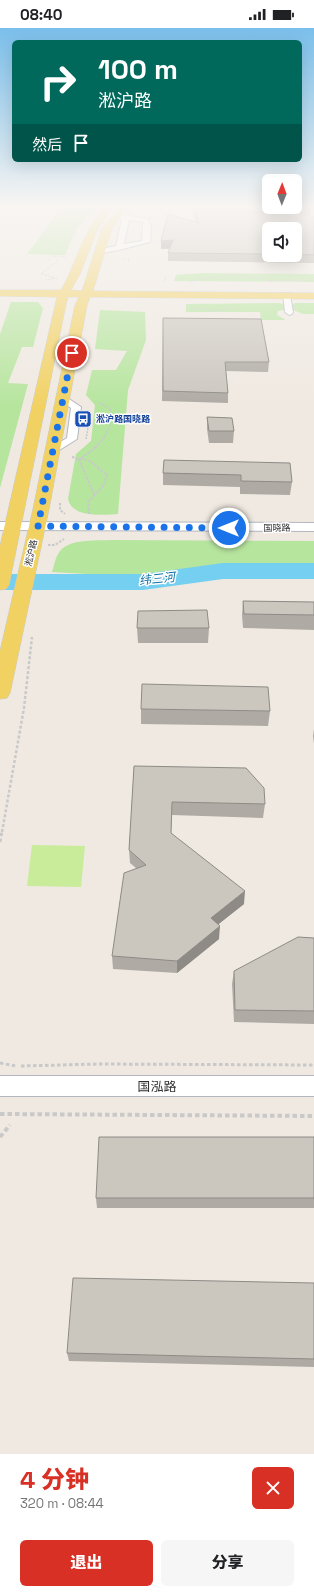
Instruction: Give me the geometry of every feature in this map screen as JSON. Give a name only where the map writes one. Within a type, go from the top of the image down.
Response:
[{"type":"main road","points":[[2,578],[7,526],[60,304],[65,291],[75,275]]},
{"type":"main road","name":"淞沪路","points":[[0,693],[38,526],[81,306],[93,275]]},
{"type":"main road","points":[[87,291],[312,283]]},
{"type":"main road","points":[[0,287],[65,291]]},
{"type":"main road","points":[[0,294],[87,291],[314,296]]},
{"type":"street","points":[[286,295],[289,312]]},
{"type":"street","name":"国晓路","points":[[7,526],[236,528],[314,527]]},
{"type":"street","name":"国泓路","points":[[0,1086],[314,1086]]},
{"type":"path","points":[[43,275],[55,278]]},
{"type":"path","points":[[189,282],[215,275]]},
{"type":"path","points":[[237,275],[253,275],[272,282]]},
{"type":"path","points":[[164,282],[166,276]]},
{"type":"path","points":[[268,281],[312,283]]},
{"type":"path","points":[[160,284],[168,284]]},
{"type":"path","points":[[184,284],[192,284]]},
{"type":"path","points":[[269,285],[276,285]]},
{"type":"path","points":[[94,494],[93,488],[84,475],[80,464],[81,458],[91,452],[109,429],[110,424],[107,418],[110,414],[110,409],[100,403]]},
{"type":"path","points":[[68,460],[69,453]]},
{"type":"path","points":[[72,457],[90,461],[107,475],[106,481],[94,494],[87,506],[90,516]]},
{"type":"path","points":[[62,497],[60,510],[69,515]]},
{"type":"path","points":[[0,842],[24,708]]},
{"type":"path","points":[[0,1063],[13,1066],[100,1064],[314,1065]]},
{"type":"path","points":[[0,1114],[49,1113],[314,1116]]},
{"type":"path","points":[[0,1137],[10,1125]]},
{"type":"green space","points":[[176,275],[314,275],[314,282],[174,281]]},
{"type":"green space","points":[[11,302],[38,302],[43,308],[33,347],[22,347],[8,383],[28,384],[0,488],[0,334]]},
{"type":"green space","points":[[314,303],[314,314],[303,314],[293,310],[293,304]]},
{"type":"green space","points":[[186,304],[284,304],[285,310],[278,311],[277,315],[286,320],[261,320],[260,312],[186,312]]},
{"type":"green space","points":[[100,310],[145,312],[146,340],[128,390],[118,514],[96,515],[75,510],[68,499],[76,454],[91,441],[95,405],[86,395],[92,370],[116,370],[127,351],[95,349]]},
{"type":"green space","points":[[82,541],[314,541],[314,563],[245,563],[140,577],[52,572],[58,554],[68,545]]},
{"type":"green space","points":[[32,845],[85,846],[81,887],[27,886]]},
{"type":"building","points":[[163,318],[261,319],[269,362],[225,362],[228,393],[163,391]]},
{"type":"building","points":[[207,417],[232,418],[234,431],[209,431]]},
{"type":"building","points":[[164,460],[290,463],[292,482],[241,481],[241,475],[163,473]]},
{"type":"building","points":[[243,601],[314,602],[314,615],[244,614]]},
{"type":"building","points":[[207,610],[209,628],[137,628],[138,611]]},
{"type":"building","points":[[142,684],[268,687],[270,711],[141,709]]},
{"type":"building","points":[[134,766],[246,768],[264,788],[265,804],[172,802],[171,833],[245,891],[211,918],[220,926],[177,961],[112,956],[124,873],[146,865],[129,850]]},
{"type":"building","points":[[298,937],[314,938],[314,1011],[235,1010],[234,971]]},
{"type":"building","points":[[99,1137],[314,1137],[314,1198],[96,1198]]},
{"type":"building","points":[[73,1278],[314,1283],[314,1359],[67,1353]]},
{"type":"waterway","name":"纬三河","points":[[0,582],[143,582],[223,571],[314,571]]},
{"type":"place","name":"淞沪路国晓路","points":[[83,419]]},
{"type":"route","points":[[72,353],[38,526],[229,528]]}]
